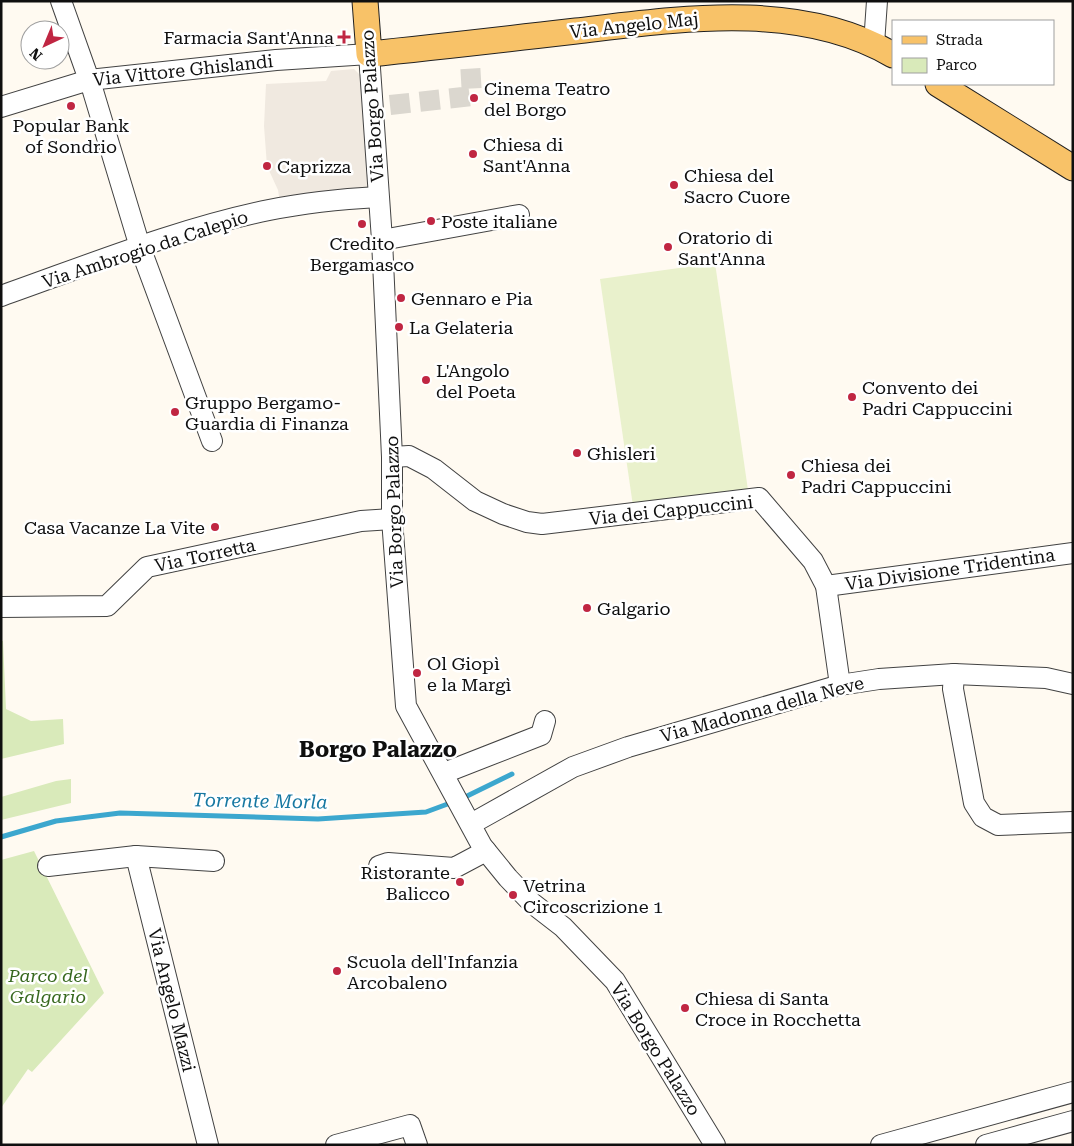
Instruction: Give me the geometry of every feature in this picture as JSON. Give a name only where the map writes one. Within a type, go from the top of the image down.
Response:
[{"type":"main road","name":"Via Borgo Palazzo","points":[[365,1],[369,54]]},
{"type":"main road","name":"Via Angelo Maj","points":[[369,54],[690,18],[761,17],[828,28],[883,50]]},
{"type":"main road","points":[[940,85],[1070,161]]},
{"type":"street","points":[[61,1],[89,80],[140,247],[212,441]]},
{"type":"street","points":[[877,1],[883,50]]},
{"type":"street","name":"Via Vittore Ghislandi","points":[[1,108],[89,80],[276,60],[369,54]]},
{"type":"street","name":"Via Borgo Palazzo","points":[[369,54],[382,240],[392,458],[392,519],[406,706],[486,851],[532,903],[563,927],[615,980],[715,1145]]},
{"type":"street","name":"Via Ambrogio da Calepio","points":[[1,296],[140,247],[219,222],[289,207],[378,197]]},
{"type":"street","points":[[382,240],[519,215]]},
{"type":"street","name":"Via dei Cappuccini","points":[[392,458],[409,456],[434,469],[476,501],[527,522],[542,524],[759,498],[813,561],[826,586],[840,685]]},
{"type":"street","name":"Via Torretta","points":[[1,607],[106,606],[147,567],[351,523],[392,519]]},
{"type":"street","name":"Via Divisione Tridentina","points":[[826,586],[1073,553]]},
{"type":"street","points":[[954,674],[953,689],[974,804],[980,814],[998,825],[1073,822]]},
{"type":"street","name":"Via Madonna della Neve","points":[[469,821],[573,766],[628,747],[840,685],[879,678],[954,674],[1046,678],[1073,684]]},
{"type":"street","points":[[446,777],[541,735],[545,720]]},
{"type":"street","points":[[379,866],[388,863],[454,868],[486,851]]},
{"type":"street","points":[[48,866],[136,856],[214,861]]},
{"type":"street","name":"Via Angelo Mazzi","points":[[136,856],[208,1145]]},
{"type":"street","points":[[881,1145],[1073,1092]]},
{"type":"street","points":[[986,1145],[1052,1125],[1073,1104]]},
{"type":"street","points":[[924,1145],[1073,1121]]},
{"type":"street","points":[[336,1145],[410,1125],[417,1145]]},
{"type":"green space","points":[[715,263],[748,490],[633,506],[600,279]]},
{"type":"green space","points":[[1,641],[3,641],[6,709],[31,721],[63,719],[64,744],[1,759]]},
{"type":"green space","points":[[71,779],[71,803],[1,820],[1,797],[56,781]]},
{"type":"green space","name":"Parco del Galgario","points":[[34,851],[104,993],[32,1072],[28,1069],[1,1108],[1,860]]},
{"type":"shaded area","points":[[354,69],[362,77],[370,193],[280,203],[278,190],[267,166],[264,126],[266,84],[326,81],[331,71]]},
{"type":"waterway","name":"Torrente Morla","points":[[461,799],[512,774]]},
{"type":"waterway","name":"Torrente Morla","points":[[1,837],[56,821],[120,813],[318,819],[426,812],[453,802]]},
{"type":"tunnel","points":[[390,105],[472,96],[470,62]]},
{"type":"place","name":"Farmacia Sant'Anna","points":[[344,37]]},
{"type":"place","name":"Cinema Teatro del Borgo","points":[[474,98]]},
{"type":"place","name":"Popular Bank of Sondrio","points":[[71,106]]},
{"type":"place","name":"Chiesa di Sant'Anna","points":[[473,154]]},
{"type":"place","name":"Caprizza","points":[[267,166]]},
{"type":"place","name":"Chiesa del Sacro Cuore","points":[[674,185]]},
{"type":"place","name":"Poste italiane","points":[[431,221]]},
{"type":"place","name":"Credito Bergamasco","points":[[362,224]]},
{"type":"place","name":"Oratorio di Sant'Anna","points":[[668,247]]},
{"type":"place","name":"Gennaro e Pia","points":[[401,298]]},
{"type":"place","name":"La Gelateria","points":[[399,327]]},
{"type":"place","name":"L'Angolo del Poeta","points":[[426,380]]},
{"type":"place","name":"Convento dei Padri Cappuccini","points":[[852,397]]},
{"type":"place","name":"Gruppo Bergamo- Guardia di Finanza","points":[[175,412]]},
{"type":"place","name":"Ghisleri","points":[[577,453]]},
{"type":"place","name":"Chiesa dei Padri Cappuccini","points":[[791,475]]},
{"type":"place","name":"Casa Vacanze La Vite","points":[[215,527]]},
{"type":"place","name":"Galgario","points":[[587,608]]},
{"type":"place","name":"Ol Giopì e la Margì","points":[[417,673]]},
{"type":"place","name":"Ristorante Balicco","points":[[460,882]]},
{"type":"place","name":"Vetrina Circoscrizione 1","points":[[513,895]]},
{"type":"place","name":"Scuola dell'Infanzia Arcobaleno","points":[[337,971]]},
{"type":"place","name":"Chiesa di Santa Croce in Rocchetta","points":[[685,1008]]},
{"type":"district","name":"Borgo Palazzo","points":[[378,749]]}]
